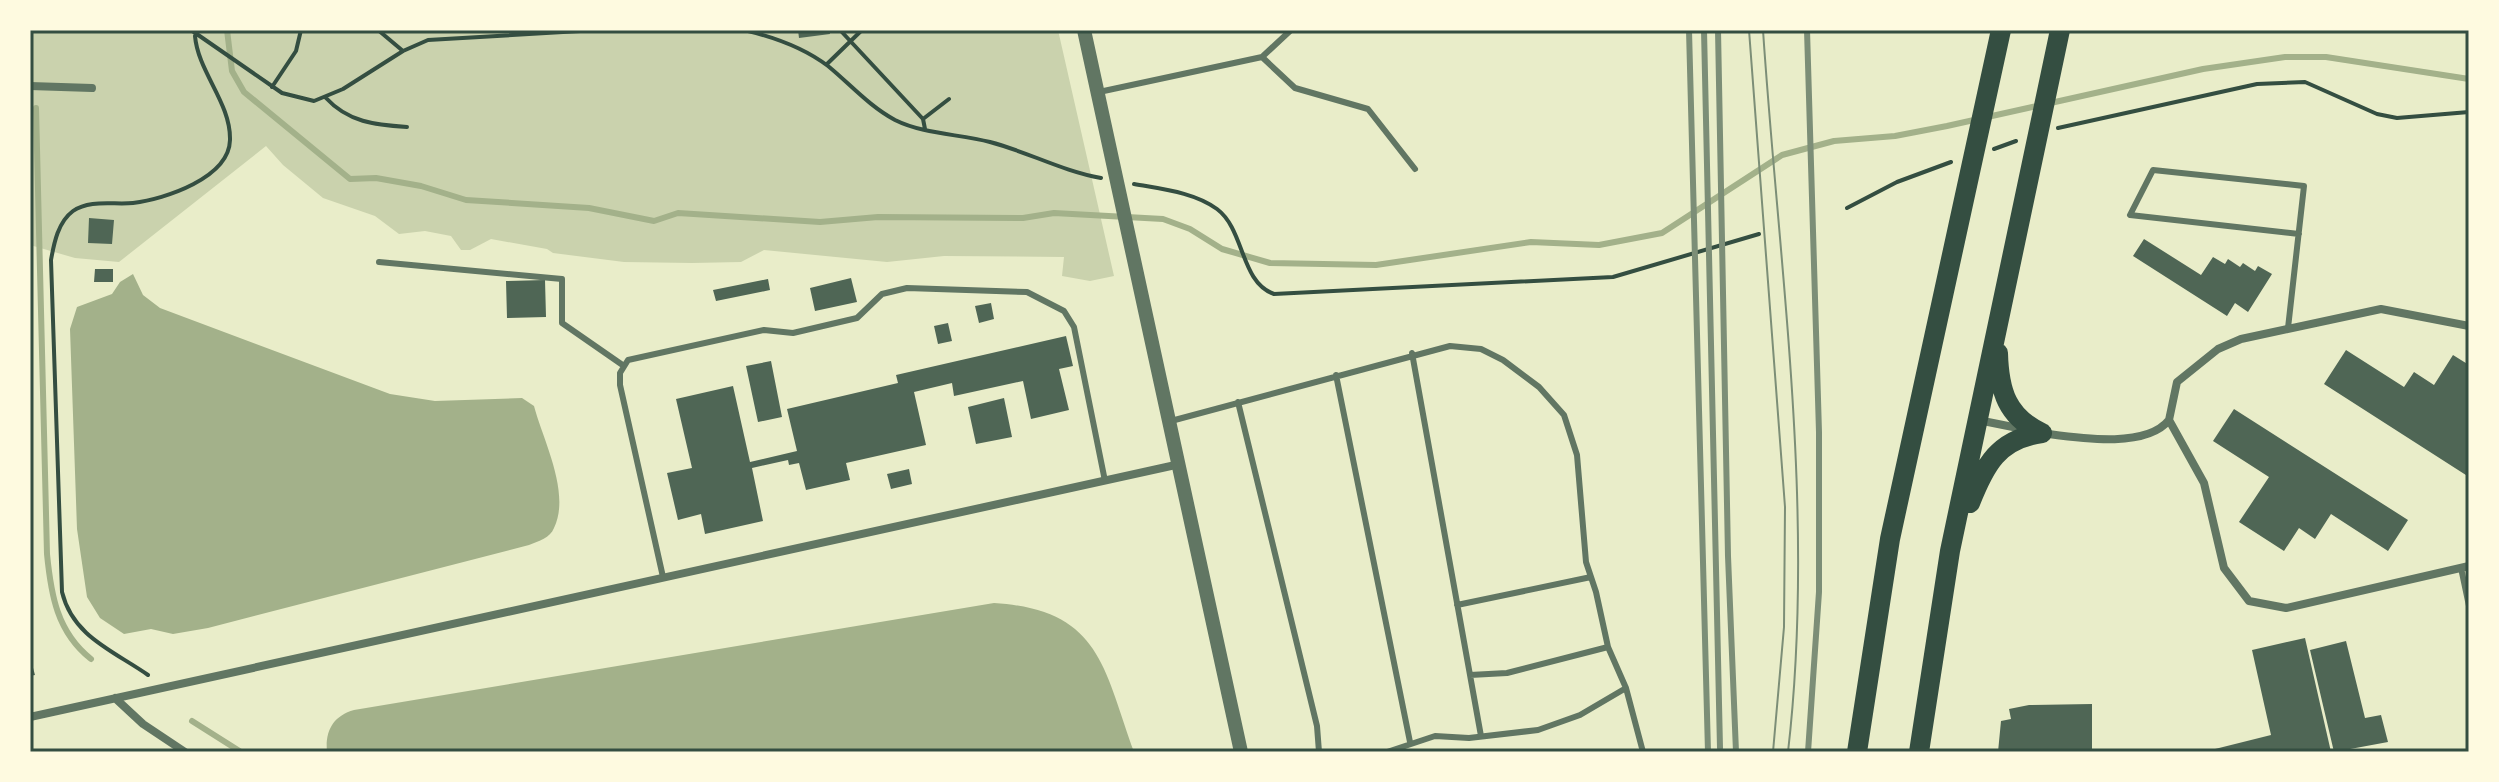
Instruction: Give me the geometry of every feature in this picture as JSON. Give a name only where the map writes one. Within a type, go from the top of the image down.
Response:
[{"type":"highway","points":[[1857,752],[1890,539],[1966,167],[2001,30]]},
{"type":"highway","points":[[1919,752],[1950,551],[2060,30]]},
{"type":"highway","points":[[1998,325],[2004,396],[2017,419],[2042,433]]},
{"type":"highway","points":[[1950,551],[1992,456],[2018,438],[2042,433]]},
{"type":"street","points":[[1084,30],[1110,138],[1241,752]]},
{"type":"street","points":[[30,86],[92,88]]},
{"type":"street","points":[[2465,567],[2286,608],[2249,601],[2224,568],[2204,483],[2169,420],[2177,382],[2211,354],[2241,339],[2381,309],[2469,326]]},
{"type":"street","points":[[1977,420],[2092,439],[2129,438],[2148,433],[2169,420]]},
{"type":"street","points":[[30,717],[1180,464]]},
{"type":"street","points":[[115,698],[143,724],[185,752]]},
{"type":"lane","points":[[1099,92],[1262,57],[1291,30]]},
{"type":"lane","points":[[1262,57],[1295,88],[1368,109],[1415,169]]},
{"type":"lane","points":[[2288,328],[2299,234],[2304,186],[2153,170],[2130,215],[2299,234]]},
{"type":"lane","points":[[379,262],[562,279],[562,323],[624,366]]},
{"type":"lane","points":[[663,577],[620,385],[620,373],[628,360],[764,330],[793,333],[857,318],[882,294],[907,288],[1027,292],[1049,300],[1064,311],[1074,327],[1105,481]]},
{"type":"lane","points":[[1171,421],[1412,353],[1450,346],[1481,349],[1503,360],[1539,387],[1564,415],[1577,455],[1586,562],[1608,647],[1626,688],[1643,752]]},
{"type":"lane","points":[[1412,353],[1481,736]]},
{"type":"lane","points":[[1336,375],[1410,742]]},
{"type":"lane","points":[[1238,402],[1317,726],[1319,752]]},
{"type":"lane","points":[[2465,567],[2469,606]]},
{"type":"lane","points":[[1457,605],[1591,577]]},
{"type":"lane","points":[[1470,675],[1507,673],[1608,647]]},
{"type":"lane","points":[[1387,752],[1435,736],[1481,736],[1538,730],[1580,715],[1626,688]]},
{"type":"path","points":[[191,30],[195,36],[263,82],[300,99],[326,98],[403,51],[428,40],[452,36],[597,30]]},
{"type":"path","points":[[272,87],[296,51],[301,30]]},
{"type":"path","points":[[378,30],[403,51]]},
{"type":"path","points":[[744,30],[774,33],[826,65],[892,118],[925,129],[994,143],[1057,167],[1111,180]]},
{"type":"path","points":[[840,30],[923,119],[925,129]]},
{"type":"path","points":[[826,65],[862,30]]},
{"type":"path","points":[[148,675],[86,633],[66,609],[62,592],[51,260],[58,230],[71,212],[81,206],[132,203],[161,197],[209,174],[222,161],[229,149],[228,126],[198,57],[195,36]]},
{"type":"path","points":[[2048,131],[2257,84],[2305,82],[2377,114],[2397,118],[2469,112]]},
{"type":"path","points":[[326,98],[352,118],[381,126],[407,127]]},
{"type":"path","points":[[923,119],[949,99]]},
{"type":"path","points":[[1993,149],[2020,140]]},
{"type":"path","points":[[1847,208],[1897,182],[1966,167]]},
{"type":"path","points":[[1125,182],[1198,198],[1226,217],[1238,237],[1254,279],[1265,291],[1290,295],[1613,277],[1759,234]]},
{"type":"shaded area","points":[[30,30],[1058,30],[1114,276],[1090,281],[1062,276],[1064,257],[944,256],[887,262],[764,250],[741,262],[624,262],[553,253],[547,249],[491,239],[470,250],[461,250],[451,236],[425,231],[399,234],[375,216],[323,198],[283,165],[266,146],[119,262],[75,258],[30,245]]},
{"type":"shaded area","points":[[133,274],[143,295],[160,308],[390,394],[435,401],[522,398],[534,406],[558,483],[558,514],[552,531],[544,539],[529,545],[208,628],[173,634],[151,629],[124,634],[100,618],[87,597],[77,529],[70,329],[77,307],[112,294],[120,282]]},
{"type":"shaded area","points":[[994,603],[1029,608],[1056,617],[1077,631],[1104,669],[1134,752],[327,752],[327,737],[332,725],[354,710]]},
{"type":"building","points":[[798,30],[829,30],[830,34],[799,38]]},
{"type":"building","points":[[89,218],[114,220],[112,244],[88,243]]},
{"type":"building","points":[[2144,239],[2201,275],[2213,257],[2225,264],[2228,259],[2240,267],[2243,263],[2255,271],[2258,266],[2272,274],[2248,312],[2235,303],[2227,316],[2133,256]]},
{"type":"building","points":[[95,269],[113,269],[113,282],[94,282]]},
{"type":"building","points":[[851,278],[857,302],[815,311],[810,288]]},
{"type":"building","points":[[768,279],[770,290],[716,301],[713,290]]},
{"type":"building","points":[[545,280],[546,317],[507,318],[506,281]]},
{"type":"building","points":[[991,303],[994,319],[979,323],[975,306]]},
{"type":"building","points":[[948,323],[952,341],[938,344],[934,326]]},
{"type":"building","points":[[1066,336],[1073,366],[1059,369],[1069,410],[1031,419],[1023,381],[954,396],[952,383],[914,392],[926,445],[846,463],[850,480],[806,490],[799,463],[789,465],[788,460],[752,468],[763,521],[705,534],[701,514],[678,520],[667,473],[692,468],[676,399],[733,386],[750,462],[797,451],[787,409],[898,383],[896,375]]},
{"type":"building","points":[[2346,350],[2404,387],[2414,372],[2434,385],[2453,355],[2469,365],[2469,477],[2324,384]]},
{"type":"building","points":[[771,361],[782,417],[758,422],[746,366]]},
{"type":"building","points":[[1004,398],[1012,437],[976,444],[968,407]]},
{"type":"building","points":[[2234,409],[2408,520],[2388,551],[2331,514],[2315,539],[2299,528],[2284,551],[2239,522],[2269,477],[2213,441]]},
{"type":"building","points":[[909,469],[912,484],[891,489],[887,474]]},
{"type":"building","points":[[2305,638],[2331,752],[2203,752],[2271,735],[2252,650]]},
{"type":"building","points":[[2346,641],[2365,718],[2381,715],[2388,742],[2334,752],[2310,650]]},
{"type":"building","points":[[30,657],[35,675],[30,676]]},
{"type":"building","points":[[2092,704],[2092,752],[1998,752],[2001,721],[2011,719],[2009,709],[2029,705]]},
{"type":"waterway","points":[[227,30],[232,71],[244,92],[350,179],[376,178],[421,186],[466,200],[589,208],[654,221],[678,213],[820,222],[878,217],[1023,218],[1054,213],[1163,219],[1190,229],[1222,249],[1270,263],[1376,265],[1531,242],[1599,245],[1662,233],[1782,155],[1834,141],[1895,136],[1947,126],[2203,69],[2285,57],[2326,57],[2469,79]]},
{"type":"waterway","points":[[36,108],[47,554],[54,598],[63,625],[91,659]]},
{"type":"waterway","points":[[192,721],[241,752]]},
{"type":"tram line","points":[[1749,30],[1785,507],[1784,627],[1773,752]]},
{"type":"tram line","points":[[1763,30],[1797,481],[1796,662],[1788,752]]},
{"type":"railway","points":[[1689,30],[1708,752]]},
{"type":"railway","points":[[1704,30],[1720,748]]},
{"type":"railway","points":[[1718,30],[1728,556],[1736,752]]},
{"type":"railway","points":[[1807,30],[1819,432],[1819,592],[1808,752]]}]
